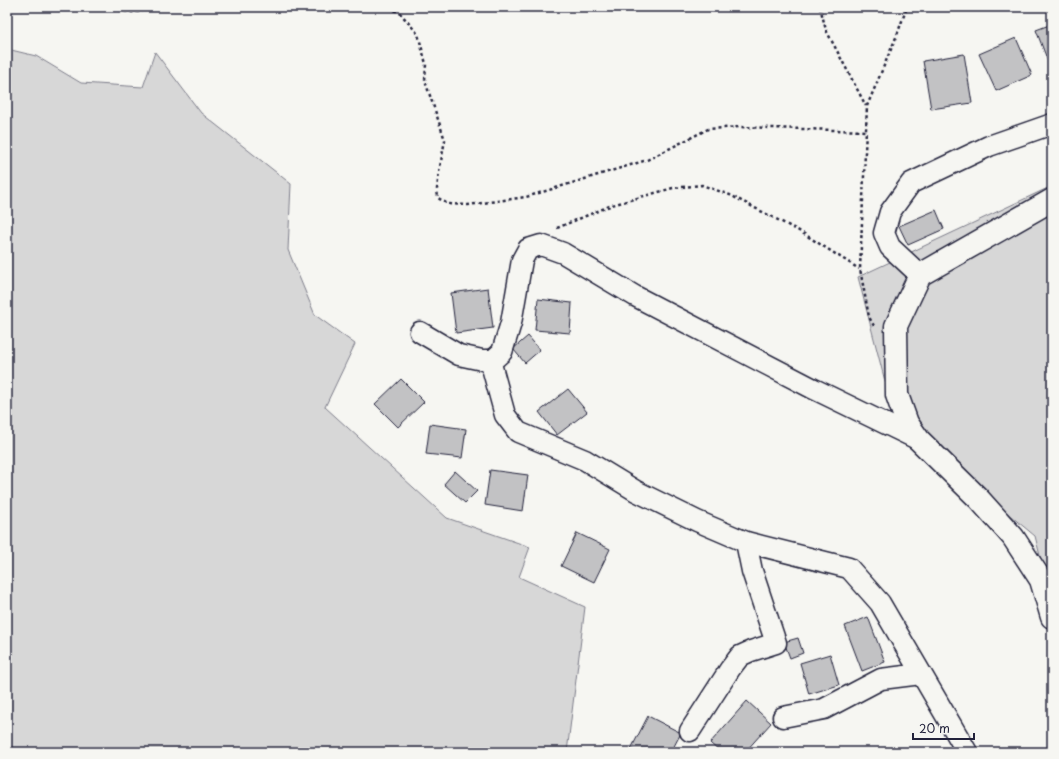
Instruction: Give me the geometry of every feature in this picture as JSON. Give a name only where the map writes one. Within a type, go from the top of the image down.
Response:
[{"type":"street","points":[[920,275],[890,246],[884,233],[890,212],[911,183],[989,146],[1052,124]]},
{"type":"street","points":[[1052,200],[920,275],[896,326],[897,395],[907,423],[919,440],[978,498],[1013,537],[1041,580],[1052,617]]},
{"type":"street","points":[[420,332],[459,355],[482,360],[493,360],[502,352],[511,323],[522,260],[528,249],[542,245],[563,253],[636,296],[812,388],[919,440]]},
{"type":"street","points":[[490,360],[505,414],[518,432],[585,460],[636,492],[746,542],[849,568],[880,603],[967,752]]},
{"type":"street","points":[[690,731],[740,656],[776,643],[752,571],[746,542]]},
{"type":"street","points":[[783,717],[824,709],[881,679],[921,674]]},
{"type":"path","points":[[113,7],[118,10],[137,13],[158,7]]},
{"type":"path","points":[[389,7],[400,13],[418,34],[426,64],[425,81],[445,140],[437,188],[438,198],[448,204],[468,205],[526,197],[647,160],[708,129],[740,127],[866,131]]},
{"type":"path","points":[[820,7],[826,30],[867,106]]},
{"type":"path","points":[[876,330],[869,316],[860,269],[867,106],[897,35],[906,7]]},
{"type":"path","points":[[556,229],[612,205],[672,188],[702,185],[730,195],[801,232],[860,269]]},
{"type":"shaded area","points":[[7,49],[36,56],[81,83],[143,87],[155,52],[201,113],[291,184],[288,250],[315,315],[355,344],[325,407],[447,518],[530,547],[519,577],[585,607],[567,752],[7,752]]},
{"type":"shaded area","points":[[1052,186],[1052,603],[1035,536],[895,420],[858,277]]},
{"type":"building","points":[[1052,24],[1052,72],[1036,30]]},
{"type":"building","points":[[1016,38],[1032,75],[996,91],[979,54]]},
{"type":"building","points":[[964,54],[972,103],[931,109],[923,61]]},
{"type":"building","points":[[936,210],[944,229],[908,245],[899,226]]},
{"type":"building","points":[[488,288],[493,328],[456,333],[451,293]]},
{"type":"building","points":[[538,299],[572,303],[570,333],[535,330]]},
{"type":"building","points":[[528,336],[540,350],[525,363],[513,349]]},
{"type":"building","points":[[401,379],[424,402],[398,427],[375,404]]},
{"type":"building","points":[[568,389],[587,412],[557,435],[539,412]]},
{"type":"building","points":[[430,424],[466,429],[462,458],[426,454]]},
{"type":"building","points":[[490,470],[528,475],[523,511],[485,505]]},
{"type":"building","points":[[455,471],[477,491],[465,503],[444,484]]},
{"type":"building","points":[[577,533],[610,549],[594,582],[561,566]]},
{"type":"building","points":[[868,617],[885,662],[862,671],[845,626]]},
{"type":"building","points":[[798,638],[803,653],[790,658],[784,642]]},
{"type":"building","points":[[830,654],[839,685],[809,694],[800,663]]},
{"type":"building","points":[[747,701],[771,723],[745,752],[720,752],[710,743]]},
{"type":"building","points":[[648,716],[681,733],[671,752],[637,752],[631,749]]}]
